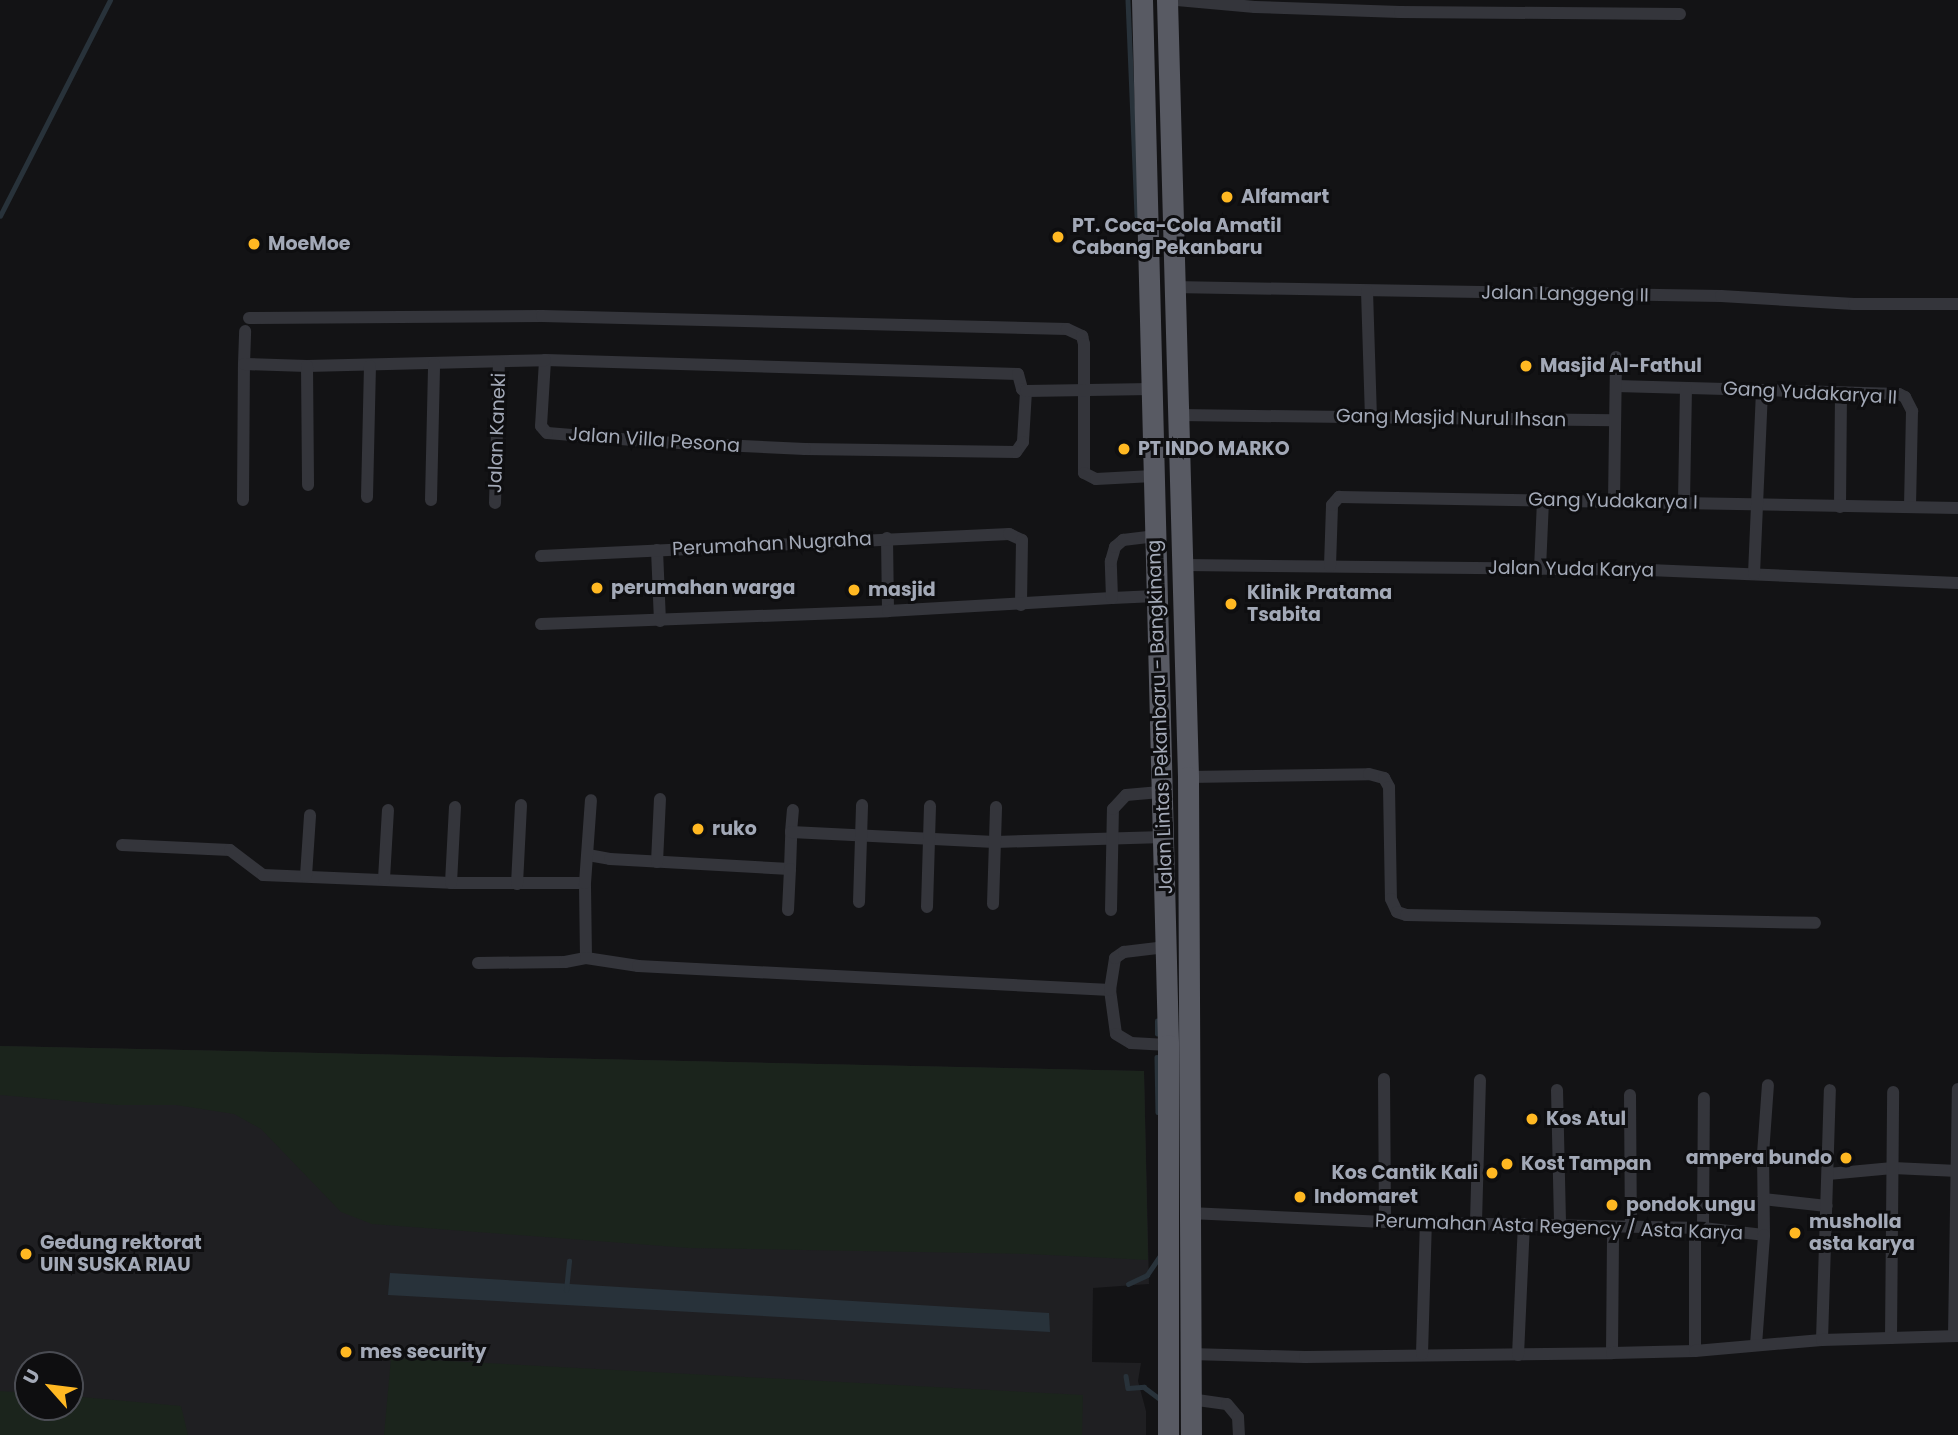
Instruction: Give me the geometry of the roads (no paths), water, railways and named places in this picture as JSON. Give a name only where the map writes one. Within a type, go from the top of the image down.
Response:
[{"type":"highway","name":"Jalan Lintas Pekanbaru - Bangkinang","points":[[1142,0],[1168,1045],[1168,1435]]},
{"type":"highway","name":"Jalan Lintas Pekanbaru - Bangkinang","points":[[1167,0],[1171,86],[1172,287],[1184,565],[1188,777],[1191,1435]]},
{"type":"highway","points":[[1146,88],[1171,86]]},
{"type":"street","points":[[1177,0],[1255,7],[1387,11],[1680,14]]},
{"type":"street","name":"Jalan Langgeng II","points":[[1172,287],[1721,296],[1841,303],[1958,304]]},
{"type":"street","points":[[1367,291],[1371,416]]},
{"type":"street","points":[[243,500],[244,364],[247,325],[542,316],[1067,329],[1082,337],[1084,345],[1085,392],[1081,468],[1088,477],[1096,479],[1136,479],[1153,476]]},
{"type":"street","points":[[1614,502],[1616,357]]},
{"type":"street","points":[[244,364],[370,366],[545,360],[1018,374],[1022,389],[1026,391],[1151,389]]},
{"type":"street","name":"Jalan Villa Pesona","points":[[545,360],[541,426],[544,431],[657,442],[805,449],[1016,452],[1023,442],[1026,391]]},
{"type":"street","name":"Jalan Kaneki","points":[[495,503],[499,362]]},
{"type":"street","points":[[431,500],[434,364]]},
{"type":"street","points":[[307,366],[308,485]]},
{"type":"street","points":[[367,497],[370,366]]},
{"type":"street","name":"Gang Yudakarya II","points":[[1616,386],[1899,394],[1905,397],[1912,411],[1910,507]]},
{"type":"street","points":[[1684,502],[1686,388]]},
{"type":"street","points":[[1754,574],[1762,391]]},
{"type":"street","points":[[1840,507],[1841,393]]},
{"type":"street","name":"Gang Masjid Nurul Ihsan","points":[[1179,415],[1615,420]]},
{"type":"street","name":"Gang Yudakarya I","points":[[1330,566],[1332,505],[1339,497],[1958,508]]},
{"type":"street","points":[[1540,569],[1543,499]]},
{"type":"street","name":"Perumahan Nugraha","points":[[541,556],[887,538],[1016,536],[1022,540],[1023,550],[1021,605]]},
{"type":"street","points":[[1112,598],[1111,561],[1115,547],[1123,540],[1154,536]]},
{"type":"street","name":"Perumahan Nugraha","points":[[887,538],[888,611]]},
{"type":"street","name":"Perumahan Nugraha","points":[[657,550],[660,621]]},
{"type":"street","name":"Jalan Yuda Karya","points":[[1184,565],[1540,569],[1754,574],[1958,583]]},
{"type":"street","points":[[541,624],[1021,605],[1156,596]]},
{"type":"street","points":[[1188,777],[1369,774],[1384,778],[1389,787],[1391,899],[1397,912],[1406,915],[1815,923]]},
{"type":"street","points":[[1111,910],[1110,840],[1113,809],[1126,795],[1163,792]]},
{"type":"street","points":[[657,862],[660,799]]},
{"type":"street","points":[[586,958],[585,883],[591,800]]},
{"type":"street","points":[[859,902],[862,804]]},
{"type":"street","points":[[517,884],[521,805]]},
{"type":"street","points":[[927,907],[930,806]]},
{"type":"street","points":[[451,883],[455,807]]},
{"type":"street","points":[[993,904],[996,807]]},
{"type":"street","points":[[384,879],[388,810]]},
{"type":"street","points":[[788,910],[793,810]]},
{"type":"street","points":[[306,876],[310,815]]},
{"type":"street","points":[[791,832],[930,841],[995,842],[1164,837]]},
{"type":"street","points":[[122,845],[219,848],[237,854],[255,872],[263,875],[451,883],[585,883]]},
{"type":"street","points":[[588,855],[657,862],[790,869]]},
{"type":"street","points":[[1166,947],[1124,952],[1115,958],[1110,990],[1116,1034],[1131,1044],[1168,1045]]},
{"type":"street","points":[[478,963],[565,962],[586,958],[638,966],[1110,990]]},
{"type":"street","points":[[1384,1079],[1385,1222]]},
{"type":"street","points":[[1476,1222],[1480,1080]]},
{"type":"street","name":"Perumahan Asta Regency / Asta Karya","points":[[1189,1213],[1385,1222],[1699,1228],[1763,1235],[1763,1154],[1769,1085]]},
{"type":"street","points":[[1557,1090],[1560,1225]]},
{"type":"street","points":[[1822,1340],[1830,1090]]},
{"type":"street","points":[[1190,1354],[1305,1357],[1422,1354],[1518,1356],[1695,1351],[1822,1340],[1956,1336],[1958,1090]]},
{"type":"street","points":[[1891,1338],[1893,1091]]},
{"type":"street","points":[[1630,1095],[1631,1227]]},
{"type":"street","points":[[1695,1351],[1703,1098]]},
{"type":"street","points":[[1828,1174],[1893,1168],[1957,1171]]},
{"type":"street","points":[[1763,1199],[1827,1206]]},
{"type":"street","points":[[1422,1354],[1426,1222]]},
{"type":"street","points":[[1518,1356],[1524,1224]]},
{"type":"street","points":[[1612,1353],[1613,1227]]},
{"type":"street","points":[[1756,1345],[1763,1235]]},
{"type":"street","points":[[1190,1399],[1227,1404],[1238,1417],[1238,1435]]},
{"type":"waterway","points":[[0,216],[110,0]]},
{"type":"waterway","points":[[1128,0],[1137,216]]},
{"type":"waterway","points":[[1157,1021],[1157,1034]]},
{"type":"waterway","points":[[1157,1057],[1158,1112]]},
{"type":"waterway","points":[[1128,1284],[1147,1275],[1159,1257]]},
{"type":"waterway","points":[[566,1290],[569,1261]]},
{"type":"waterway","points":[[1126,1376],[1128,1388],[1144,1387],[1160,1399]]},
{"type":"place","name":"Alfamart","points":[[1227,197]]},
{"type":"place","name":"PT. Coca-Cola Amatil Cabang Pekanbaru","points":[[1058,237]]},
{"type":"place","name":"MoeMoe","points":[[254,244]]},
{"type":"place","name":"Masjid Al-Fathul","points":[[1526,366]]},
{"type":"place","name":"PT INDO MARKO","points":[[1124,449]]},
{"type":"place","name":"perumahan warga","points":[[597,588]]},
{"type":"place","name":"masjid","points":[[854,590]]},
{"type":"place","name":"Klinik Pratama Tsabita","points":[[1231,604]]},
{"type":"place","name":"ruko","points":[[698,829]]},
{"type":"place","name":"Kos Atul","points":[[1532,1119]]},
{"type":"place","name":"ampera bundo","points":[[1846,1158]]},
{"type":"place","name":"Kost Tampan","points":[[1507,1164]]},
{"type":"place","name":"Kos Cantik Kali","points":[[1492,1173]]},
{"type":"place","name":"Indomaret","points":[[1300,1197]]},
{"type":"place","name":"pondok ungu","points":[[1612,1205]]},
{"type":"place","name":"musholla asta karya","points":[[1795,1233]]},
{"type":"place","name":"Gedung rektorat UIN SUSKA RIAU","points":[[26,1254]]},
{"type":"place","name":"mes security","points":[[346,1352]]}]
